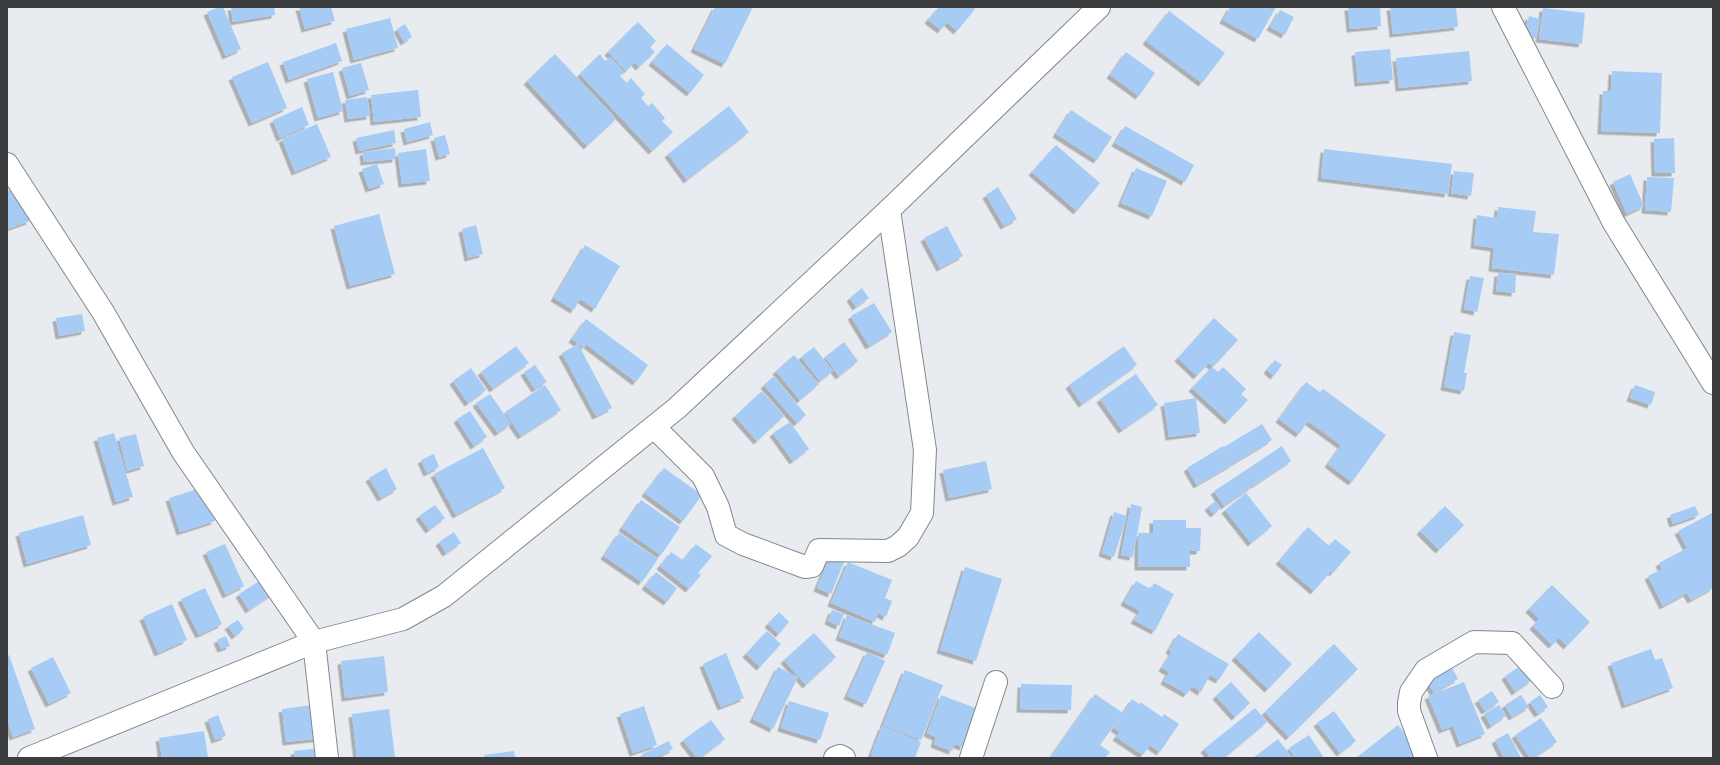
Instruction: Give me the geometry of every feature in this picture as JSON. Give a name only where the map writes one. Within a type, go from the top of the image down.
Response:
[{"type":"street","points":[[29,758],[314,642],[403,619],[444,596],[677,408],[889,210],[1099,7]]},
{"type":"street","points":[[1503,7],[1614,223],[1713,383]]},
{"type":"street","points":[[7,164],[103,312],[183,452],[314,642],[327,758]]},
{"type":"street","points":[[654,426],[703,476],[718,507],[726,535],[743,544],[805,567],[812,566],[819,550],[888,551],[898,546],[914,529],[922,513],[924,450],[889,210]]},
{"type":"street","points":[[1426,758],[1409,711],[1411,692],[1426,670],[1474,642],[1512,643],[1552,687]]},
{"type":"street","points":[[971,758],[996,682]]},
{"type":"street","points":[[835,758],[840,756],[844,758]]},
{"type":"building","points":[[223,7],[241,49],[226,56],[207,12]]},
{"type":"building","points":[[231,7],[274,7],[275,15],[233,22]]},
{"type":"building","points":[[299,7],[331,7],[335,21],[305,29]]},
{"type":"building","points":[[715,7],[753,7],[725,64],[694,49]]},
{"type":"building","points":[[939,7],[972,7],[975,9],[957,31],[947,22],[941,30],[928,20]]},
{"type":"building","points":[[1230,7],[1276,7],[1258,39],[1223,20]]},
{"type":"building","points":[[1348,7],[1380,7],[1381,26],[1350,29]]},
{"type":"building","points":[[1390,7],[1456,7],[1458,27],[1393,34]]},
{"type":"building","points":[[1543,8],[1585,13],[1582,44],[1539,39]]},
{"type":"building","points":[[1280,10],[1294,17],[1285,35],[1270,27]]},
{"type":"building","points":[[1169,11],[1225,53],[1202,83],[1146,41]]},
{"type":"building","points":[[1529,16],[1540,19],[1536,38],[1524,35]]},
{"type":"building","points":[[390,18],[398,48],[354,60],[346,29]]},
{"type":"building","points":[[638,22],[656,41],[650,47],[655,52],[639,67],[635,62],[626,71],[608,52]]},
{"type":"building","points":[[405,24],[412,37],[404,42],[397,29]]},
{"type":"building","points":[[336,43],[342,61],[289,80],[283,62]]},
{"type":"building","points":[[667,44],[704,75],[690,93],[652,62]]},
{"type":"building","points":[[1390,49],[1393,80],[1358,83],[1355,52]]},
{"type":"building","points":[[1469,51],[1472,81],[1399,88],[1396,58]]},
{"type":"building","points":[[1126,52],[1155,73],[1139,96],[1110,75]]},
{"type":"building","points":[[555,54],[616,119],[587,146],[527,81]]},
{"type":"building","points":[[600,54],[605,61],[610,57],[624,72],[620,76],[627,83],[631,78],[645,94],[641,98],[648,106],[652,103],[665,118],[662,121],[673,132],[652,151],[580,74]]},
{"type":"building","points":[[268,62],[287,108],[252,123],[232,77]]},
{"type":"building","points":[[361,63],[369,90],[350,96],[342,68]]},
{"type":"building","points":[[1612,71],[1662,73],[1660,133],[1601,131],[1603,91],[1611,91]]},
{"type":"building","points":[[333,72],[343,111],[318,118],[307,79]]},
{"type":"building","points":[[418,90],[421,117],[374,122],[371,95]]},
{"type":"building","points":[[367,97],[370,116],[348,119],[345,100]]},
{"type":"building","points":[[729,106],[749,132],[687,180],[668,154]]},
{"type":"building","points":[[302,107],[309,125],[280,138],[273,120]]},
{"type":"building","points":[[1071,110],[1112,137],[1097,160],[1056,134]]},
{"type":"building","points":[[430,122],[433,135],[407,142],[404,129]]},
{"type":"building","points":[[317,124],[331,157],[295,172],[282,139]]},
{"type":"building","points":[[1125,126],[1194,165],[1185,182],[1115,143]]},
{"type":"building","points":[[394,130],[396,143],[359,151],[356,138]]},
{"type":"building","points":[[445,135],[450,154],[439,157],[434,138]]},
{"type":"building","points":[[1674,138],[1675,173],[1655,173],[1654,139]]},
{"type":"building","points":[[1056,145],[1100,183],[1077,211],[1032,172]]},
{"type":"building","points":[[395,148],[396,159],[364,162],[363,152]]},
{"type":"building","points":[[426,149],[430,181],[402,184],[398,153]]},
{"type":"building","points":[[1324,149],[1452,164],[1448,194],[1321,178]]},
{"type":"building","points":[[377,164],[384,184],[369,189],[362,169]]},
{"type":"building","points":[[1136,168],[1167,181],[1152,216],[1121,203]]},
{"type":"building","points":[[1454,171],[1474,173],[1471,196],[1451,193]]},
{"type":"building","points":[[1630,174],[1644,206],[1627,214],[1613,182]]},
{"type":"building","points":[[1647,177],[1674,178],[1671,212],[1645,210]]},
{"type":"building","points":[[18,187],[30,221],[7,229],[7,191]]},
{"type":"building","points":[[998,187],[1017,219],[1004,226],[986,195]]},
{"type":"building","points":[[1498,207],[1536,211],[1533,232],[1559,234],[1554,275],[1492,268],[1494,248],[1474,245],[1477,215],[1497,218]]},
{"type":"building","points":[[379,214],[395,274],[350,286],[334,226]]},
{"type":"building","points":[[476,225],[483,254],[468,258],[462,229]]},
{"type":"building","points":[[947,226],[963,256],[940,268],[924,238]]},
{"type":"building","points":[[585,245],[620,266],[595,309],[580,299],[574,310],[554,298]]},
{"type":"building","points":[[1498,273],[1516,274],[1515,293],[1496,291]]},
{"type":"building","points":[[1470,276],[1484,278],[1477,312],[1464,309]]},
{"type":"building","points":[[862,288],[869,298],[856,307],[850,298]]},
{"type":"building","points":[[874,303],[892,332],[869,346],[851,316]]},
{"type":"building","points":[[82,314],[85,331],[59,336],[56,318]]},
{"type":"building","points":[[1214,318],[1238,340],[1213,367],[1209,363],[1197,376],[1178,358]]},
{"type":"building","points":[[586,319],[648,365],[636,382],[586,344],[584,348],[572,339]]},
{"type":"building","points":[[1454,332],[1471,335],[1464,373],[1467,373],[1464,391],[1444,387]]},
{"type":"building","points":[[844,342],[858,361],[839,376],[825,357]]},
{"type":"building","points":[[578,344],[612,408],[596,416],[562,353]]},
{"type":"building","points":[[516,346],[529,363],[493,389],[481,372]]},
{"type":"building","points":[[1124,346],[1137,365],[1082,404],[1069,385]]},
{"type":"building","points":[[814,347],[833,371],[820,381],[801,357]]},
{"type":"building","points":[[794,355],[819,384],[800,400],[776,371]]},
{"type":"building","points":[[1275,360],[1282,365],[1274,376],[1267,370]]},
{"type":"building","points":[[535,365],[547,382],[535,389],[524,372]]},
{"type":"building","points":[[1212,367],[1218,372],[1223,367],[1246,389],[1241,394],[1248,400],[1228,421],[1192,388]]},
{"type":"building","points":[[471,368],[486,390],[468,403],[453,381]]},
{"type":"building","points":[[1136,374],[1158,405],[1122,430],[1100,399]]},
{"type":"building","points":[[774,376],[806,415],[797,423],[764,385]]},
{"type":"building","points":[[1306,382],[1320,392],[1323,389],[1386,435],[1352,482],[1328,464],[1341,445],[1308,421],[1299,434],[1279,419]]},
{"type":"building","points":[[545,385],[561,410],[521,436],[505,412]]},
{"type":"building","points":[[1635,385],[1655,392],[1651,405],[1630,398]]},
{"type":"building","points":[[762,391],[784,416],[757,441],[735,416]]},
{"type":"building","points":[[490,394],[511,424],[498,433],[476,403]]},
{"type":"building","points":[[1196,398],[1200,433],[1169,437],[1164,403]]},
{"type":"building","points":[[470,411],[487,437],[474,446],[457,419]]},
{"type":"building","points":[[790,422],[809,449],[793,461],[773,433]]},
{"type":"building","points":[[1262,424],[1272,440],[1234,463],[1224,447]]},
{"type":"building","points":[[114,433],[133,497],[116,502],[97,438]]},
{"type":"building","points":[[136,434],[144,466],[127,471],[119,438]]},
{"type":"building","points":[[1223,446],[1233,464],[1197,485],[1187,468]]},
{"type":"building","points":[[1282,446],[1291,461],[1253,486],[1243,472]]},
{"type":"building","points":[[483,448],[505,488],[456,515],[434,474]]},
{"type":"building","points":[[434,454],[439,467],[427,473],[421,460]]},
{"type":"building","points":[[986,461],[992,489],[949,498],[943,470]]},
{"type":"building","points":[[386,468],[397,489],[381,498],[369,478]]},
{"type":"building","points":[[664,468],[702,495],[683,521],[645,493]]},
{"type":"building","points":[[1243,472],[1252,487],[1224,506],[1214,491]]},
{"type":"building","points":[[204,487],[215,521],[180,532],[169,498]]},
{"type":"building","points":[[1246,493],[1272,526],[1251,543],[1225,510]]},
{"type":"building","points":[[641,500],[680,527],[661,555],[622,528]]},
{"type":"building","points":[[1215,501],[1221,508],[1214,514],[1208,507]]},
{"type":"building","points":[[1131,504],[1142,507],[1133,557],[1121,555]]},
{"type":"building","points":[[435,505],[445,518],[429,530],[419,516]]},
{"type":"building","points":[[1445,506],[1464,525],[1439,550],[1420,531]]},
{"type":"building","points":[[1695,506],[1699,515],[1673,524],[1670,515]]},
{"type":"building","points":[[1114,512],[1127,516],[1114,557],[1102,553]]},
{"type":"building","points":[[1712,513],[1713,588],[1691,600],[1687,593],[1663,606],[1648,576],[1662,569],[1659,563],[1687,548],[1678,531]]},
{"type":"building","points":[[83,515],[91,545],[27,564],[19,533]]},
{"type":"building","points":[[1153,520],[1186,520],[1186,528],[1201,528],[1200,551],[1190,551],[1190,567],[1138,567],[1138,533],[1153,533]]},
{"type":"building","points":[[1308,527],[1329,546],[1335,539],[1351,552],[1333,573],[1331,571],[1314,591],[1279,561]]},
{"type":"building","points":[[454,532],[461,543],[446,553],[439,542]]},
{"type":"building","points":[[619,533],[658,559],[642,582],[604,556]]},
{"type":"building","points":[[225,544],[244,586],[226,595],[206,552]]},
{"type":"building","points":[[696,544],[712,556],[698,573],[701,575],[689,589],[660,566],[671,552],[683,560]]},
{"type":"building","points":[[832,551],[846,557],[831,594],[817,588]]},
{"type":"building","points":[[848,562],[892,580],[885,598],[892,601],[886,617],[878,613],[875,622],[831,603]]},
{"type":"building","points":[[965,567],[1002,579],[976,661],[940,650]]},
{"type":"building","points":[[656,572],[677,588],[667,602],[645,586]]},
{"type":"building","points":[[264,578],[274,593],[249,610],[239,594]]},
{"type":"building","points":[[1136,581],[1151,589],[1154,583],[1174,594],[1155,631],[1134,620],[1140,611],[1124,602]]},
{"type":"building","points":[[1552,585],[1590,622],[1567,646],[1559,638],[1552,645],[1533,626],[1539,619],[1529,609]]},
{"type":"building","points":[[205,588],[222,624],[199,635],[181,599]]},
{"type":"building","points":[[172,604],[187,640],[158,653],[143,617]]},
{"type":"building","points":[[832,610],[844,614],[839,626],[828,621]]},
{"type":"building","points":[[779,612],[789,622],[779,634],[768,624]]},
{"type":"building","points":[[847,615],[895,633],[887,655],[839,637]]},
{"type":"building","points":[[238,620],[244,629],[235,636],[228,626]]},
{"type":"building","points":[[767,631],[781,644],[760,667],[746,654]]},
{"type":"building","points":[[1259,632],[1292,664],[1268,689],[1235,657]]},
{"type":"building","points":[[814,633],[836,657],[806,685],[784,660]]},
{"type":"building","points":[[1178,634],[1229,664],[1219,680],[1210,675],[1201,692],[1192,686],[1187,694],[1164,681],[1169,672],[1162,668],[1172,652],[1169,650]]},
{"type":"building","points":[[226,636],[230,646],[221,649],[217,640]]},
{"type":"building","points":[[1334,644],[1358,669],[1289,737],[1265,712]]},
{"type":"building","points":[[1651,649],[1655,660],[1662,658],[1673,688],[1625,705],[1611,663]]},
{"type":"building","points":[[867,652],[885,661],[866,704],[847,696]]},
{"type":"building","points":[[726,653],[744,698],[721,707],[703,664]]},
{"type":"building","points":[[9,655],[35,729],[13,737],[7,719],[7,656]]},
{"type":"building","points":[[384,656],[388,692],[345,698],[341,661]]},
{"type":"building","points":[[53,657],[71,693],[49,704],[31,668]]},
{"type":"building","points":[[1450,664],[1458,679],[1434,693],[1425,678]]},
{"type":"building","points":[[1522,665],[1532,680],[1515,692],[1505,676]]},
{"type":"building","points":[[778,667],[798,677],[773,729],[753,719]]},
{"type":"building","points":[[905,670],[943,685],[921,740],[883,725]]},
{"type":"building","points":[[1231,682],[1250,703],[1235,717],[1216,696]]},
{"type":"building","points":[[1464,682],[1485,734],[1460,744],[1453,726],[1442,730],[1428,696]]},
{"type":"building","points":[[1021,684],[1072,685],[1071,710],[1020,709]]},
{"type":"building","points":[[1492,691],[1499,702],[1485,711],[1478,700]]},
{"type":"building","points":[[1095,694],[1123,713],[1100,745],[1110,752],[1105,758],[1050,758]]},
{"type":"building","points":[[941,695],[978,709],[963,747],[955,744],[952,751],[934,744],[936,737],[927,733]]},
{"type":"building","points":[[1521,695],[1529,707],[1512,717],[1505,705]]},
{"type":"building","points":[[1540,695],[1548,707],[1538,714],[1530,702]]},
{"type":"building","points":[[1132,699],[1139,704],[1140,702],[1162,717],[1164,714],[1179,724],[1160,752],[1150,745],[1143,755],[1116,737],[1120,732],[1114,728]]},
{"type":"building","points":[[789,701],[829,713],[820,740],[781,728]]},
{"type":"building","points":[[319,704],[323,738],[286,742],[282,709]]},
{"type":"building","points":[[1499,705],[1506,716],[1491,726],[1484,714]]},
{"type":"building","points":[[644,706],[657,745],[633,753],[620,714]]},
{"type":"building","points":[[1255,708],[1267,722],[1224,758],[1211,758],[1204,749]]},
{"type":"building","points":[[389,709],[395,758],[357,758],[352,714]]},
{"type":"building","points":[[1334,711],[1356,741],[1340,753],[1317,723]]},
{"type":"building","points":[[218,715],[226,736],[215,740],[208,719]]},
{"type":"building","points":[[1541,718],[1557,742],[1533,758],[1530,758],[1515,735]]},
{"type":"building","points":[[711,720],[725,739],[700,758],[697,758],[683,740]]},
{"type":"building","points":[[1398,725],[1420,753],[1413,758],[1356,758]]},
{"type":"building","points":[[882,726],[921,742],[915,758],[878,758],[871,755]]},
{"type":"building","points":[[204,731],[208,758],[162,758],[159,738]]},
{"type":"building","points":[[1508,733],[1521,758],[1504,758],[1495,740]]},
{"type":"building","points":[[1309,735],[1324,758],[1295,758],[1289,748]]},
{"type":"building","points":[[1278,739],[1292,758],[1253,758]]},
{"type":"building","points":[[669,741],[673,749],[655,758],[643,758],[642,754]]},
{"type":"building","points":[[320,748],[321,758],[295,758],[294,751]]},
{"type":"building","points":[[514,751],[515,758],[485,758],[484,755]]}]
